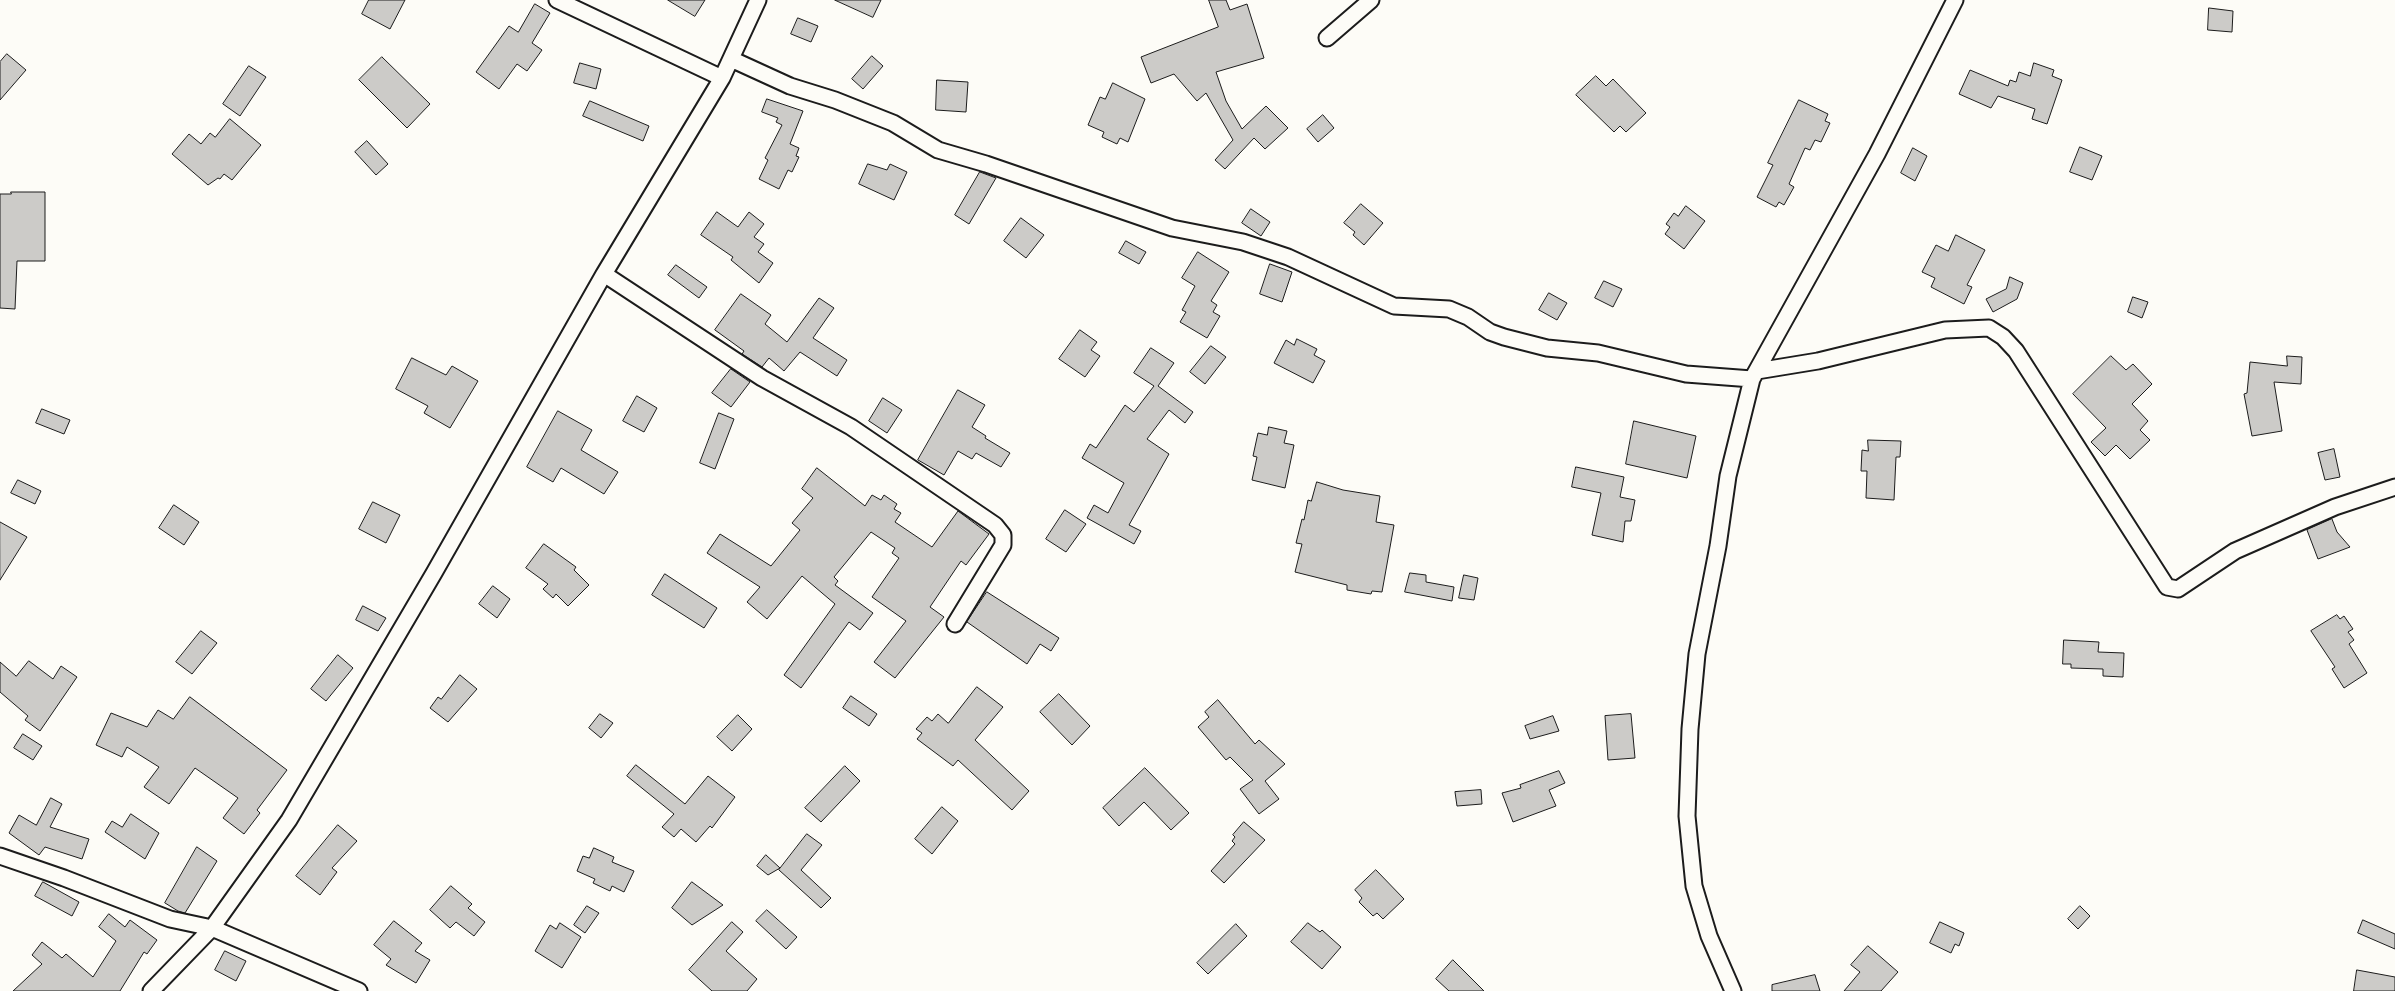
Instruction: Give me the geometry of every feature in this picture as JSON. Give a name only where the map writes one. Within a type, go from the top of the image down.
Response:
[{"type":"street","points":[[557,0],[722,78]]},
{"type":"street","points":[[151,991],[212,928],[289,820],[434,573],[604,274],[722,78],[758,0]]},
{"type":"street","points":[[1327,38],[1371,0]]},
{"type":"street","points":[[1733,991],[1709,936],[1694,886],[1688,806],[1690,729],[1697,654],[1718,546],[1728,476],[1754,375],[1878,154],[1956,0]]},
{"type":"street","points":[[731,59],[790,86],[893,123],[938,150],[1029,178],[1172,228],[1243,242],[1288,257],[1394,306],[1449,309],[1468,317],[1490,332],[1547,348],[1598,353],[1686,374],[1754,375],[1945,330],[1989,328],[2003,336],[2016,351],[2167,587],[2178,589],[2235,551],[2336,507],[2395,488]]},
{"type":"street","points":[[604,274],[762,378],[851,427],[995,525],[1003,535],[1004,545],[955,624]]},
{"type":"street","points":[[0,856],[64,878],[170,919],[212,928],[358,991]]},
{"type":"building","points":[[369,0],[405,0],[390,29],[362,14]]},
{"type":"building","points":[[668,0],[705,0],[695,16]]},
{"type":"building","points":[[835,0],[881,0],[873,17]]},
{"type":"building","points":[[1209,0],[1226,0],[1230,10],[1247,4],[1264,58],[1216,72],[1226,101],[1242,129],[1266,106],[1288,128],[1265,149],[1254,138],[1225,169],[1215,160],[1233,140],[1206,93],[1197,101],[1174,74],[1151,83],[1141,57],[1218,27]]},
{"type":"building","points":[[535,4],[550,13],[532,43],[542,50],[527,71],[517,64],[499,89],[476,72],[509,26],[518,32]]},
{"type":"building","points":[[2209,8],[2233,11],[2232,32],[2208,30]]},
{"type":"building","points":[[798,18],[818,26],[811,42],[791,34]]},
{"type":"building","points":[[7,54],[26,70],[0,100],[0,62]]},
{"type":"building","points":[[872,56],[883,66],[863,89],[852,79]]},
{"type":"building","points":[[382,57],[430,104],[407,128],[359,80]]},
{"type":"building","points":[[580,63],[601,69],[596,89],[574,83]]},
{"type":"building","points":[[2034,63],[2054,70],[2052,76],[2062,80],[2047,124],[2032,119],[2035,109],[1998,96],[1991,108],[1959,94],[1970,70],[2008,86],[2010,80],[2016,82],[2019,72],[2030,76]]},
{"type":"building","points":[[249,66],[266,77],[240,116],[223,104]]},
{"type":"building","points":[[1596,76],[1606,86],[1613,79],[1646,113],[1626,132],[1620,126],[1614,132],[1576,95]]},
{"type":"building","points":[[937,80],[968,82],[966,112],[936,110]]},
{"type":"building","points":[[1113,83],[1145,99],[1128,142],[1120,138],[1117,144],[1102,137],[1104,132],[1088,125],[1100,97],[1105,99]]},
{"type":"building","points":[[767,99],[803,111],[790,144],[799,148],[796,156],[799,157],[792,172],[788,170],[779,189],[759,179],[768,160],[765,158],[782,125],[776,122],[778,118],[762,112]]},
{"type":"building","points":[[1799,100],[1828,114],[1825,121],[1830,123],[1821,142],[1815,140],[1810,150],[1805,148],[1789,184],[1794,187],[1784,205],[1779,202],[1776,207],[1757,197],[1773,165],[1768,163]]},
{"type":"building","points":[[590,101],[649,126],[643,141],[583,116]]},
{"type":"building","points":[[1323,115],[1334,128],[1318,142],[1307,129]]},
{"type":"building","points":[[230,119],[261,145],[232,180],[224,174],[220,179],[218,178],[208,185],[172,154],[189,134],[201,144],[210,133],[215,137]]},
{"type":"building","points":[[367,141],[388,164],[376,175],[355,152]]},
{"type":"building","points":[[2080,147],[2102,156],[2092,180],[2070,172]]},
{"type":"building","points":[[1913,148],[1927,156],[1915,181],[1901,173]]},
{"type":"building","points":[[868,164],[887,170],[890,164],[907,172],[894,200],[859,184]]},
{"type":"building","points":[[980,172],[996,178],[969,224],[955,215]]},
{"type":"building","points":[[11,192],[45,192],[45,261],[17,261],[15,309],[0,308],[0,194],[11,194]]},
{"type":"building","points":[[1361,204],[1383,223],[1364,245],[1353,235],[1355,232],[1344,223]]},
{"type":"building","points":[[1686,206],[1705,221],[1684,249],[1665,234],[1670,227],[1666,224],[1674,213],[1678,216]]},
{"type":"building","points":[[1251,209],[1270,222],[1261,236],[1242,223]]},
{"type":"building","points":[[717,212],[738,227],[749,212],[764,224],[754,237],[764,244],[758,252],[773,263],[759,283],[731,260],[733,257],[701,235]]},
{"type":"building","points":[[1021,218],[1044,235],[1026,258],[1004,241]]},
{"type":"building","points":[[1956,235],[1985,250],[1967,285],[1972,287],[1964,304],[1931,287],[1935,278],[1922,272],[1936,245],[1948,251]]},
{"type":"building","points":[[1126,241],[1146,252],[1139,264],[1119,253]]},
{"type":"building","points":[[1198,252],[1229,272],[1211,301],[1217,305],[1213,312],[1220,316],[1207,338],[1180,322],[1186,312],[1182,310],[1195,286],[1182,278]]},
{"type":"building","points":[[1270,264],[1292,272],[1282,302],[1260,294]]},
{"type":"building","points":[[676,265],[707,287],[699,298],[668,275]]},
{"type":"building","points":[[2010,277],[2023,283],[2017,299],[1993,312],[1986,299],[2006,289]]},
{"type":"building","points":[[1604,281],[1622,289],[1613,307],[1595,298]]},
{"type":"building","points":[[1549,293],[1567,303],[1557,320],[1539,310]]},
{"type":"building","points":[[741,294],[771,315],[765,324],[787,342],[819,298],[834,308],[813,338],[847,360],[837,376],[800,352],[784,371],[769,358],[762,367],[742,354],[744,351],[715,330]]},
{"type":"building","points":[[2133,297],[2148,302],[2142,318],[2128,312]]},
{"type":"building","points":[[1080,330],[1097,342],[1091,350],[1100,356],[1085,377],[1059,359]]},
{"type":"building","points":[[1297,339],[1317,349],[1314,355],[1325,361],[1313,383],[1274,363],[1286,340],[1294,345]]},
{"type":"building","points":[[1211,346],[1226,357],[1205,384],[1190,372]]},
{"type":"building","points":[[1151,348],[1174,363],[1158,386],[1193,412],[1185,423],[1169,410],[1147,439],[1169,454],[1129,525],[1141,531],[1134,544],[1087,518],[1094,505],[1108,513],[1124,483],[1082,458],[1090,444],[1096,448],[1125,405],[1134,412],[1154,386],[1134,373]]},
{"type":"building","points":[[2111,356],[2126,370],[2133,364],[2152,384],[2132,404],[2148,421],[2140,430],[2150,440],[2130,459],[2116,445],[2105,456],[2091,442],[2106,428],[2073,394]]},
{"type":"building","points":[[2287,356],[2302,357],[2301,384],[2274,382],[2282,431],[2252,436],[2244,394],[2247,393],[2250,362],[2287,366]]},
{"type":"building","points":[[412,358],[446,375],[452,366],[478,381],[450,428],[424,413],[428,406],[396,389]]},
{"type":"building","points":[[731,369],[750,382],[731,407],[712,393]]},
{"type":"building","points":[[958,390],[985,405],[972,427],[986,436],[985,438],[1010,453],[1001,467],[976,453],[972,459],[958,451],[944,475],[918,460]]},
{"type":"building","points":[[637,396],[657,408],[644,432],[623,421]]},
{"type":"building","points":[[883,398],[902,410],[887,433],[869,421]]},
{"type":"building","points":[[42,409],[70,420],[64,434],[36,423]]},
{"type":"building","points":[[558,411],[592,430],[581,450],[618,472],[604,494],[561,468],[553,482],[527,467]]},
{"type":"building","points":[[719,413],[734,419],[715,469],[700,463]]},
{"type":"building","points":[[1634,421],[1696,436],[1687,478],[1626,464]]},
{"type":"building","points":[[1269,427],[1287,431],[1284,443],[1294,445],[1285,488],[1252,480],[1257,457],[1253,456],[1258,433],[1267,435]]},
{"type":"building","points":[[1868,440],[1901,441],[1900,457],[1896,457],[1894,500],[1866,498],[1867,471],[1861,471],[1862,450],[1868,451]]},
{"type":"building","points":[[2334,449],[2340,477],[2325,480],[2318,453]]},
{"type":"building","points":[[1576,467],[1624,477],[1620,497],[1635,500],[1631,521],[1625,521],[1623,542],[1592,535],[1601,493],[1572,487]]},
{"type":"building","points":[[817,468],[865,506],[872,495],[881,500],[884,495],[897,504],[894,509],[901,513],[895,522],[932,547],[958,511],[989,534],[966,565],[961,561],[930,607],[944,617],[895,678],[874,662],[906,621],[872,597],[899,558],[892,553],[895,548],[871,532],[834,577],[838,581],[835,585],[873,613],[860,630],[849,622],[801,688],[784,675],[835,604],[802,576],[767,619],[747,602],[760,587],[707,553],[720,534],[771,566],[800,530],[792,523],[813,498],[802,489]]},
{"type":"building","points":[[18,480],[41,491],[35,504],[11,493]]},
{"type":"building","points":[[1317,482],[1343,490],[1380,496],[1376,522],[1394,525],[1382,592],[1372,591],[1371,594],[1347,590],[1347,585],[1295,572],[1302,544],[1296,543],[1302,519],[1304,520],[1308,500],[1311,501]]},
{"type":"building","points":[[373,502],[400,515],[386,543],[359,529]]},
{"type":"building","points":[[174,505],[199,522],[184,545],[159,528]]},
{"type":"building","points":[[1065,510],[1086,524],[1066,552],[1046,539]]},
{"type":"building","points":[[2332,519],[2337,532],[2350,547],[2318,559],[2307,530]]},
{"type":"building","points":[[0,522],[27,537],[0,580]]},
{"type":"building","points":[[544,544],[576,567],[574,570],[589,585],[568,606],[556,594],[553,598],[543,589],[548,584],[526,568]]},
{"type":"building","points":[[1410,573],[1426,575],[1426,582],[1454,587],[1452,601],[1405,592]]},
{"type":"building","points":[[665,574],[717,608],[704,628],[652,595]]},
{"type":"building","points":[[1464,575],[1478,578],[1474,600],[1459,598]]},
{"type":"building","points":[[493,586],[510,599],[497,618],[479,604]]},
{"type":"building","points":[[987,592],[1059,638],[1051,651],[1040,644],[1027,664],[967,622]]},
{"type":"building","points":[[363,606],[386,618],[378,631],[356,620]]},
{"type":"building","points":[[2337,615],[2340,619],[2344,616],[2353,629],[2348,632],[2354,640],[2349,644],[2367,673],[2344,688],[2332,669],[2335,667],[2311,631]]},
{"type":"building","points":[[201,631],[217,643],[192,674],[176,662]]},
{"type":"building","points":[[2064,640],[2099,642],[2098,652],[2124,653],[2123,677],[2103,676],[2103,669],[2071,668],[2071,664],[2063,664]]},
{"type":"building","points":[[338,655],[353,668],[326,701],[311,689]]},
{"type":"building","points":[[29,661],[53,679],[61,666],[77,677],[40,731],[25,720],[28,716],[0,692],[0,662],[16,676]]},
{"type":"building","points":[[460,675],[477,689],[448,722],[430,708],[438,697],[441,699]]},
{"type":"building","points":[[977,687],[1003,707],[975,740],[1029,791],[1012,810],[958,760],[953,766],[917,739],[922,733],[916,729],[927,717],[932,721],[938,714],[948,723]]},
{"type":"building","points":[[1059,694],[1090,726],[1072,745],[1040,712]]},
{"type":"building","points":[[851,696],[877,714],[869,726],[843,708]]},
{"type":"building","points":[[190,697],[287,770],[257,810],[260,813],[244,834],[223,818],[238,798],[195,768],[169,804],[144,787],[159,767],[127,747],[122,757],[96,745],[111,713],[147,727],[158,710],[173,719]]},
{"type":"building","points":[[1218,700],[1255,744],[1259,740],[1285,764],[1265,781],[1279,799],[1259,814],[1240,789],[1253,780],[1230,757],[1226,760],[1198,727],[1209,717],[1205,712]]},
{"type":"building","points":[[600,714],[613,723],[601,738],[589,728]]},
{"type":"building","points":[[1631,714],[1635,758],[1608,760],[1605,716]]},
{"type":"building","points":[[738,715],[752,729],[732,751],[717,737]]},
{"type":"building","points":[[1553,716],[1559,731],[1530,739],[1525,726]]},
{"type":"building","points":[[23,734],[42,746],[33,760],[14,748]]},
{"type":"building","points":[[636,765],[685,804],[708,776],[735,797],[712,828],[710,826],[696,842],[681,829],[674,837],[662,827],[674,814],[627,776]]},
{"type":"building","points":[[845,766],[860,781],[821,822],[805,808]]},
{"type":"building","points":[[1145,768],[1189,813],[1171,830],[1144,802],[1119,826],[1103,808]]},
{"type":"building","points":[[1559,771],[1565,783],[1549,790],[1556,806],[1513,822],[1502,793],[1521,788],[1520,785]]},
{"type":"building","points":[[1481,790],[1482,804],[1457,806],[1455,792]]},
{"type":"building","points":[[51,798],[62,804],[50,827],[89,839],[82,859],[45,847],[39,855],[9,833],[19,815],[36,825]]},
{"type":"building","points":[[942,807],[958,821],[932,854],[915,839]]},
{"type":"building","points":[[131,814],[159,833],[145,859],[105,832],[112,821],[122,827]]},
{"type":"building","points":[[1244,822],[1265,840],[1224,883],[1211,871],[1235,844],[1232,841],[1235,837],[1233,835]]},
{"type":"building","points":[[338,825],[357,841],[332,868],[337,872],[320,895],[296,876]]},
{"type":"building","points":[[807,834],[822,845],[801,870],[831,898],[821,908],[779,870]]},
{"type":"building","points":[[197,847],[217,861],[185,913],[165,903]]},
{"type":"building","points":[[594,848],[614,857],[612,862],[634,871],[624,892],[612,886],[610,891],[593,883],[595,879],[577,871],[583,856],[589,858]]},
{"type":"building","points":[[766,855],[780,868],[768,875],[757,866]]},
{"type":"building","points":[[1376,870],[1404,899],[1383,919],[1377,913],[1373,916],[1359,902],[1362,898],[1355,890]]},
{"type":"building","points":[[43,882],[79,902],[72,916],[35,896]]},
{"type":"building","points":[[692,882],[723,905],[692,925],[672,908]]},
{"type":"building","points":[[451,886],[472,904],[468,908],[485,922],[474,936],[456,922],[450,928],[430,910]]},
{"type":"building","points":[[587,906],[599,913],[585,933],[574,925]]},
{"type":"building","points":[[2080,906],[2090,916],[2078,929],[2068,919]]},
{"type":"building","points":[[767,910],[797,937],[786,949],[756,921]]},
{"type":"building","points":[[109,914],[125,927],[130,920],[157,940],[147,954],[144,952],[120,991],[13,991],[42,964],[32,955],[42,942],[62,958],[66,954],[93,977],[116,941],[99,927]]},
{"type":"building","points":[[2363,920],[2395,934],[2395,949],[2358,933]]},
{"type":"building","points":[[394,921],[422,943],[415,951],[430,960],[416,983],[386,965],[391,959],[374,945]]},
{"type":"building","points":[[732,922],[743,932],[726,951],[757,979],[747,991],[712,991],[689,970]]},
{"type":"building","points":[[1940,922],[1964,933],[1959,946],[1955,944],[1951,953],[1930,943]]},
{"type":"building","points":[[560,923],[581,937],[562,968],[535,951],[550,925],[556,929]]},
{"type":"building","points":[[1308,923],[1320,932],[1322,930],[1341,947],[1322,969],[1291,942]]},
{"type":"building","points":[[1236,924],[1247,936],[1208,974],[1197,963]]},
{"type":"building","points":[[1868,946],[1898,972],[1881,991],[1844,991],[1860,972],[1851,965]]},
{"type":"building","points":[[225,951],[246,961],[236,981],[215,970]]},
{"type":"building","points":[[1453,960],[1484,991],[1449,991],[1436,979]]},
{"type":"building","points":[[2357,970],[2395,977],[2395,991],[2354,991]]},
{"type":"building","points":[[1815,975],[1820,991],[1772,991],[1772,985]]}]
